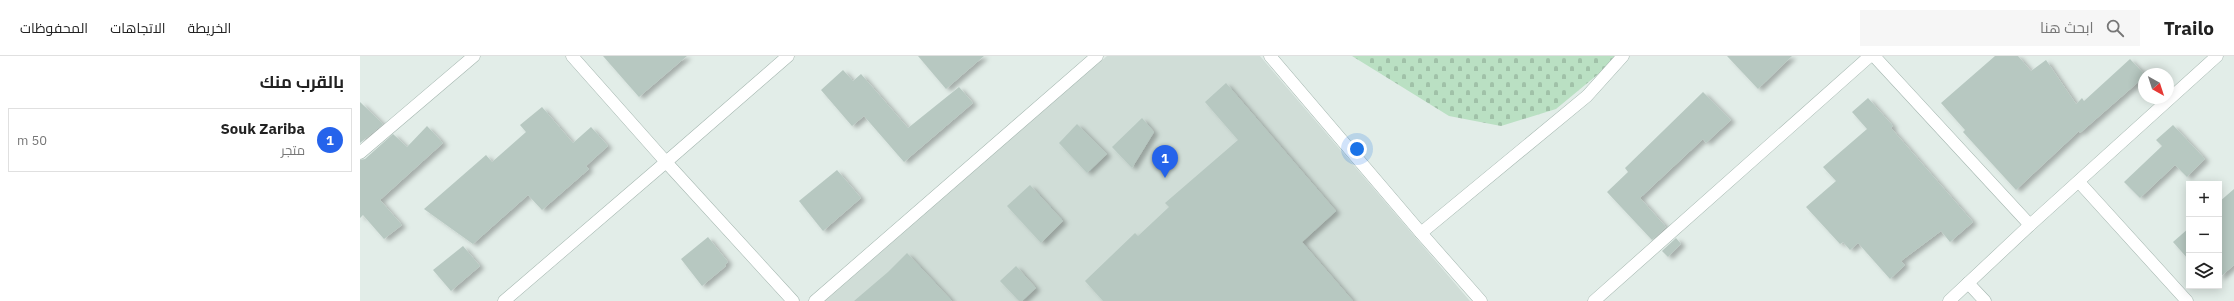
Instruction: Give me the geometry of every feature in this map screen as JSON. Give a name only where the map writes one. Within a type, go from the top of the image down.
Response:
[{"type":"street","points":[[360,153],[474,56]]},
{"type":"street","points":[[572,56],[666,162],[793,301]]},
{"type":"street","points":[[504,301],[788,56]]},
{"type":"street","points":[[815,301],[1097,56]]},
{"type":"street","points":[[1270,56],[1481,301]]},
{"type":"street","points":[[1421,233],[1587,96],[1623,56]]},
{"type":"street","points":[[1594,301],[1870,56]]},
{"type":"street","points":[[1874,56],[2030,225]]},
{"type":"street","points":[[1949,301],[2030,225],[2218,56]]},
{"type":"street","points":[[2079,182],[2187,301]]},
{"type":"street","points":[[1968,283],[1985,301]]},
{"type":"shaded area","points":[[1107,56],[1260,56],[1470,301],[823,301]]},
{"type":"green space","points":[[1352,56],[1616,56],[1602,71],[1556,109],[1501,126],[1449,116]]},
{"type":"building","points":[[603,56],[687,56],[639,97]]},
{"type":"building","points":[[918,56],[984,56],[946,89]]},
{"type":"building","points":[[1727,56],[1792,56],[1758,89]]},
{"type":"building","points":[[1995,56],[2018,56],[2031,71],[2046,60],[2076,104],[2082,98],[2084,101],[2130,59],[2138,68],[2138,82],[2080,133],[2079,131],[2016,190],[1963,132],[1965,130],[1941,103]]},
{"type":"building","points":[[843,70],[853,81],[861,74],[908,128],[959,87],[973,103],[904,162],[864,116],[852,126],[821,90]]},
{"type":"building","points":[[1226,83],[1336,211],[1302,242],[1353,301],[1103,301],[1085,281],[1135,233],[1138,236],[1169,207],[1165,203],[1238,140],[1205,102]]},
{"type":"building","points":[[1703,92],[1731,120],[1706,143],[1703,139],[1640,198],[1666,227],[1652,240],[1607,192],[1628,172],[1625,168]]},
{"type":"building","points":[[1868,98],[1893,126],[1891,128],[1973,222],[1950,242],[1941,231],[1901,261],[1905,265],[1890,279],[1858,243],[1850,250],[1843,242],[1840,244],[1806,207],[1836,181],[1823,167],[1867,129],[1852,112]]},
{"type":"building","points":[[360,102],[383,124],[360,143]]},
{"type":"building","points":[[542,107],[573,143],[591,127],[608,146],[586,166],[589,169],[542,210],[528,195],[473,244],[424,209],[486,155],[492,162],[526,132],[520,125]]},
{"type":"building","points":[[1142,118],[1154,132],[1132,168],[1112,147]]},
{"type":"building","points":[[1077,124],[1107,154],[1087,173],[1059,143]]},
{"type":"building","points":[[2173,125],[2205,159],[2187,177],[2175,165],[2140,198],[2124,182],[2162,146],[2156,140]]},
{"type":"building","points":[[427,126],[443,143],[380,200],[402,225],[384,239],[363,215],[360,218],[360,160],[365,159],[393,134],[407,147]]},
{"type":"building","points":[[837,170],[861,198],[823,231],[799,201]]},
{"type":"building","points":[[1030,185],[1063,221],[1041,243],[1007,206]]},
{"type":"building","points":[[2234,189],[2234,265],[2222,275],[2222,217],[2222,199]]},
{"type":"building","points":[[2186,231],[2186,257],[2173,242]]},
{"type":"building","points":[[708,237],[728,262],[725,265],[726,266],[702,286],[681,259]]},
{"type":"building","points":[[1676,238],[1681,244],[1668,257],[1662,251]]},
{"type":"building","points":[[463,246],[480,266],[451,291],[433,270]]},
{"type":"building","points":[[907,253],[952,301],[854,301],[888,272]]},
{"type":"building","points":[[1016,266],[1036,288],[1022,301],[1019,301],[1000,281]]},
{"type":"place","name":"Souk Zariba","points":[[1165,178]]}]
